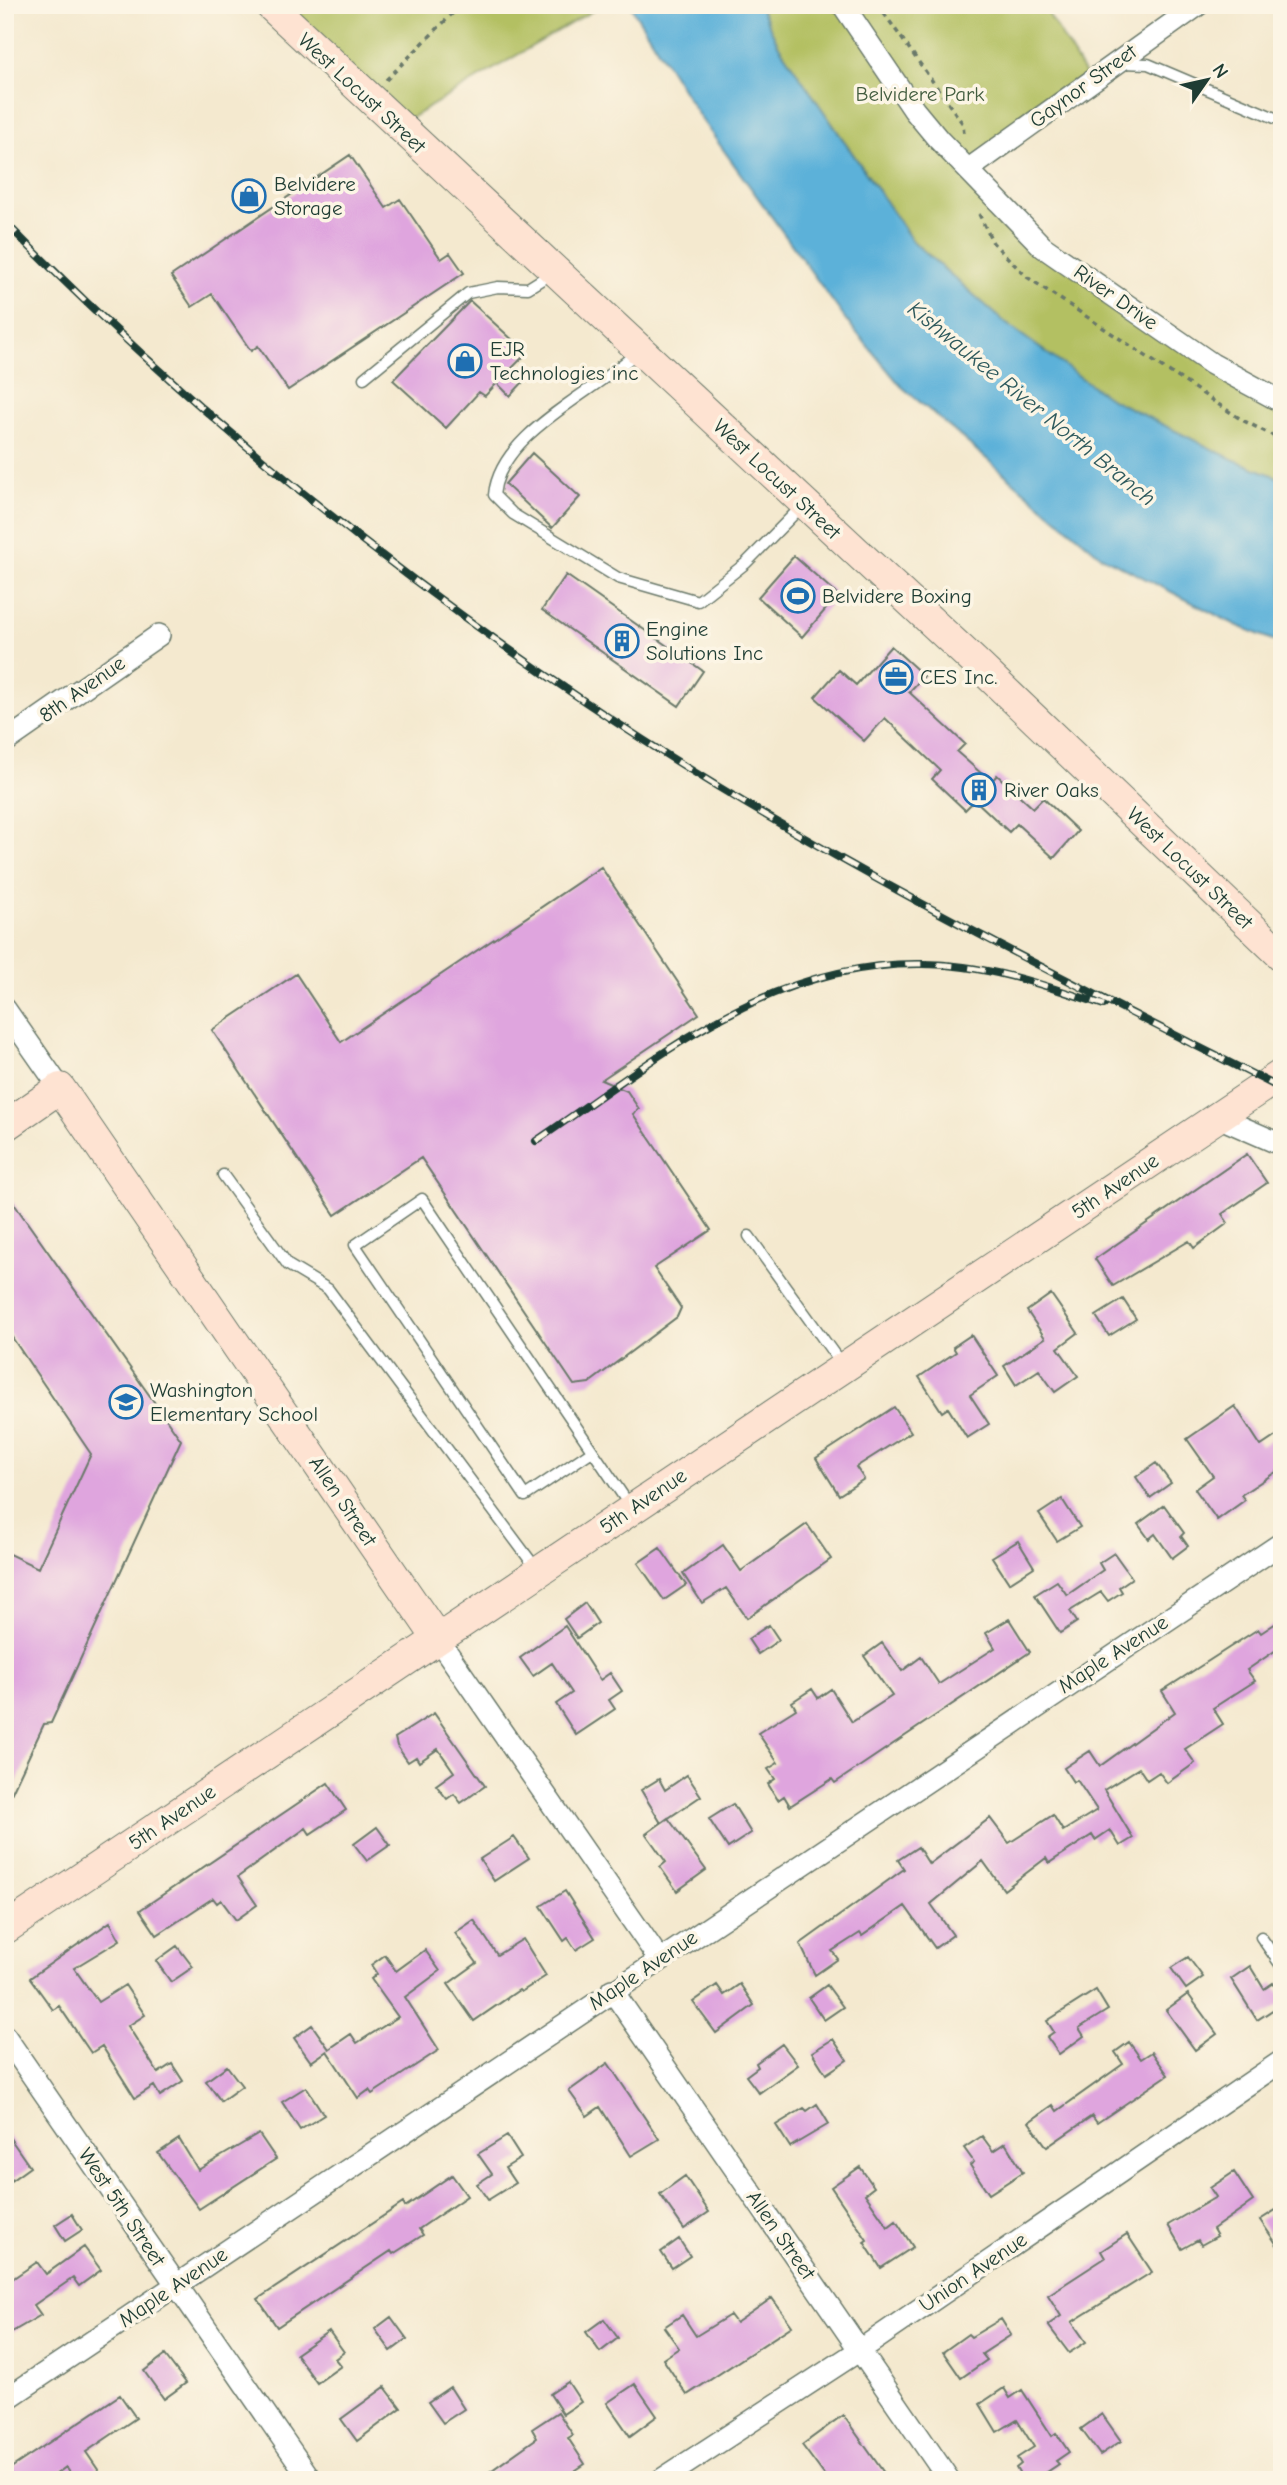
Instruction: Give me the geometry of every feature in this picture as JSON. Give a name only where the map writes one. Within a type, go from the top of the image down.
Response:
[{"type":"street","name":"West Locust Street","points":[[270,5],[977,664],[1282,956]]},
{"type":"street","name":"River Drive","points":[[843,5],[914,110],[1044,247],[1212,364],[1282,402]]},
{"type":"street","name":"Gaynor Street","points":[[969,169],[1198,5]]},
{"type":"street","name":"8th Avenue","points":[[5,743],[159,635]]},
{"type":"street","name":"Allen Street","points":[[5,1009],[659,1959]]},
{"type":"street","name":"5th Avenue","points":[[5,1929],[1282,1073]]},
{"type":"street","points":[[5,1126],[60,1088]]},
{"type":"street","points":[[1218,1116],[1282,1145]]},
{"type":"street","name":"Maple Avenue","points":[[5,2400],[612,1990],[1282,1543]]},
{"type":"street","name":"Allen Street","points":[[612,1990],[949,2480]]},
{"type":"street","name":"West 5th Street","points":[[5,2036],[311,2480]]},
{"type":"street","name":"Union Avenue","points":[[661,2480],[860,2350],[1282,2061]]},
{"type":"lane","points":[[1116,62],[1148,64],[1282,121]]},
{"type":"lane","points":[[364,378],[468,293],[498,287],[528,288],[554,271]]},
{"type":"lane","points":[[639,350],[620,369],[563,406],[513,453],[495,480],[494,495],[513,514],[618,578],[698,601],[746,563],[804,504]]},
{"type":"lane","points":[[223,1175],[288,1265],[328,1289],[538,1571]]},
{"type":"lane","points":[[593,1451],[525,1496],[355,1245],[422,1199],[632,1508]]},
{"type":"lane","points":[[749,1236],[843,1368]]},
{"type":"lane","points":[[1261,1937],[1282,1967]]},
{"type":"path","points":[[367,98],[461,5]]},
{"type":"green space","points":[[270,5],[602,5],[397,126]]},
{"type":"green space","name":"Belvidere Park","points":[[759,5],[1043,5],[1089,81],[970,168],[1043,247],[1282,402],[1282,479],[1232,459],[1109,398],[1008,325],[913,241],[779,46]]},
{"type":"water","name":"Kishwaukee River North Branch","points":[[630,5],[759,5],[779,46],[913,242],[1008,325],[1109,398],[1232,459],[1282,479],[1282,644],[1236,625],[1101,556],[901,386],[846,320],[699,116]]},
{"type":"building","points":[[350,155],[386,208],[400,199],[441,259],[450,253],[464,273],[288,390],[258,346],[251,351],[212,294],[192,307],[171,276]]},
{"type":"building","name":"EJR Technologies inc","points":[[470,301],[527,353],[511,369],[524,381],[510,396],[497,383],[485,396],[479,392],[446,428],[393,380]]},
{"type":"building","points":[[532,453],[580,497],[552,528],[505,484]]},
{"type":"building","name":"Belvidere Boxing","points":[[794,556],[838,595],[802,637],[758,597]]},
{"type":"building","name":"Engine Solutions Inc","points":[[566,575],[703,671],[679,706],[542,610]]},
{"type":"building","points":[[891,646],[924,676],[909,692],[965,744],[957,752],[991,782],[997,775],[1033,808],[1043,798],[1078,831],[1054,858],[1017,824],[1009,832],[975,800],[965,810],[932,779],[940,770],[885,718],[864,741],[815,697],[839,670],[856,685]]},
{"type":"building","points":[[601,867],[699,1014],[601,1080],[627,1091],[639,1109],[633,1114],[711,1230],[654,1268],[681,1308],[677,1317],[589,1383],[574,1385],[421,1158],[335,1215],[212,1030],[296,974],[341,1042]]},
{"type":"building","points":[[1247,1154],[1267,1183],[1222,1214],[1228,1223],[1194,1248],[1189,1241],[1113,1286],[1095,1259]]},
{"type":"building","name":"Washington Elementary School","points":[[5,1191],[181,1440],[51,1723],[44,1724],[5,1807],[5,1552],[38,1568],[91,1454],[5,1327]]},
{"type":"building","points":[[1051,1294],[1078,1333],[1058,1348],[1078,1376],[1055,1392],[1039,1370],[1016,1385],[1004,1366],[1045,1338],[1027,1311]]},
{"type":"building","points":[[1123,1299],[1136,1319],[1109,1336],[1096,1316]]},
{"type":"building","points":[[971,1335],[998,1376],[970,1395],[989,1424],[967,1438],[948,1408],[942,1412],[919,1377],[956,1352],[953,1347]]},
{"type":"building","points":[[1235,1406],[1261,1446],[1282,1432],[1282,1468],[1241,1495],[1245,1500],[1217,1520],[1195,1489],[1213,1476],[1187,1439]]},
{"type":"building","points":[[894,1407],[911,1432],[856,1467],[864,1479],[839,1495],[816,1458]]},
{"type":"building","points":[[1156,1463],[1171,1483],[1150,1498],[1136,1477]]},
{"type":"building","points":[[1062,1499],[1080,1527],[1057,1541],[1039,1514]]},
{"type":"building","points":[[1164,1505],[1184,1533],[1181,1536],[1188,1546],[1172,1558],[1155,1534],[1149,1539],[1138,1524]]},
{"type":"building","points":[[807,1524],[831,1559],[747,1618],[726,1588],[702,1603],[683,1574],[723,1545],[741,1571]]},
{"type":"building","points":[[1018,1541],[1034,1567],[1009,1583],[992,1557]]},
{"type":"building","points":[[660,1548],[686,1585],[664,1600],[638,1563]]},
{"type":"building","points":[[1114,1553],[1132,1578],[1119,1587],[1122,1592],[1108,1601],[1101,1592],[1070,1611],[1077,1622],[1060,1633],[1035,1595],[1057,1581],[1067,1595],[1103,1570],[1099,1563]]},
{"type":"building","points":[[585,1603],[598,1623],[577,1638],[564,1619]]},
{"type":"building","points":[[1009,1619],[1030,1652],[835,1783],[832,1779],[790,1806],[784,1796],[778,1800],[768,1784],[775,1779],[768,1769],[778,1763],[758,1733],[796,1709],[792,1702],[812,1689],[818,1698],[831,1689],[852,1722],[892,1696],[864,1656],[882,1643],[902,1671],[921,1657],[939,1684],[995,1648],[986,1633]]},
{"type":"building","points":[[1282,1619],[1282,1646],[1247,1670],[1255,1681],[1213,1708],[1223,1724],[1185,1749],[1195,1763],[1167,1783],[1159,1772],[1147,1780],[1139,1768],[1104,1790],[1133,1838],[1120,1846],[1110,1830],[1095,1840],[1092,1835],[1049,1863],[1046,1858],[1004,1890],[983,1861],[931,1904],[953,1935],[935,1948],[905,1906],[862,1936],[860,1933],[832,1951],[838,1959],[815,1975],[800,1944],[904,1869],[898,1860],[918,1847],[929,1864],[990,1818],[1009,1843],[1053,1815],[1063,1831],[1097,1810],[1077,1780],[1073,1782],[1064,1768],[1090,1751],[1100,1766],[1175,1712],[1162,1691],[1258,1629],[1261,1633]]},
{"type":"building","points":[[769,1625],[779,1640],[758,1654],[748,1639]]},
{"type":"building","points":[[565,1626],[600,1680],[610,1673],[622,1691],[609,1700],[615,1709],[576,1735],[556,1704],[572,1693],[552,1663],[533,1676],[520,1658]]},
{"type":"building","points":[[434,1713],[485,1786],[461,1803],[454,1794],[447,1799],[436,1785],[454,1772],[438,1749],[419,1762],[416,1757],[408,1762],[397,1746],[395,1738]]},
{"type":"building","points":[[687,1775],[701,1796],[661,1823],[641,1790],[659,1779],[665,1790]]},
{"type":"building","points":[[328,1783],[346,1810],[310,1834],[306,1828],[238,1877],[257,1905],[236,1920],[221,1900],[217,1903],[213,1898],[157,1935],[140,1910]]},
{"type":"building","points":[[733,1804],[751,1833],[728,1848],[709,1819]]},
{"type":"building","points":[[668,1818],[706,1870],[677,1891],[660,1867],[666,1862],[646,1834]]},
{"type":"building","points":[[377,1827],[390,1845],[367,1861],[354,1844]]},
{"type":"building","points":[[514,1837],[529,1858],[494,1881],[480,1859]]},
{"type":"building","points":[[565,1891],[595,1938],[576,1950],[568,1938],[564,1941],[541,1906]]},
{"type":"building","points":[[474,1920],[497,1955],[523,1939],[546,1976],[521,1992],[519,1990],[474,2021],[448,1984],[477,1963],[455,1933]]},
{"type":"building","points":[[110,1922],[120,1940],[74,1968],[98,2002],[125,1985],[145,2015],[128,2026],[158,2073],[172,2064],[183,2081],[160,2096],[154,2086],[135,2098],[102,2046],[91,2053],[59,2006],[53,2010],[30,1978]]},
{"type":"building","points":[[177,1946],[193,1967],[171,1982],[156,1961]]},
{"type":"building","points":[[425,1950],[440,1971],[405,1997],[439,2050],[372,2094],[369,2090],[358,2098],[327,2051],[311,2062],[294,2038],[312,2025],[329,2049],[351,2034],[357,2043],[398,2017],[371,1979],[377,1974],[371,1965],[385,1955],[396,1971]]},
{"type":"building","points":[[1188,1957],[1203,1977],[1186,1989],[1171,1968]]},
{"type":"building","points":[[1250,1966],[1264,1989],[1273,1983],[1282,1996],[1282,2004],[1257,2020],[1231,1979]]},
{"type":"building","points":[[740,1984],[754,2005],[716,2033],[693,2002],[717,1985],[724,1995]]},
{"type":"building","points":[[827,1985],[843,2007],[824,2020],[809,1998]]},
{"type":"building","points":[[1096,1990],[1108,2010],[1079,2028],[1084,2036],[1059,2054],[1047,2037],[1054,2032],[1047,2021]]},
{"type":"building","points":[[1188,1994],[1217,2034],[1195,2050],[1166,2010]]},
{"type":"building","points":[[833,2039],[847,2060],[826,2074],[812,2052]]},
{"type":"building","points":[[1129,2042],[1141,2059],[1152,2052],[1168,2075],[1097,2123],[1092,2116],[1047,2147],[1029,2122],[1053,2105],[1057,2111],[1123,2064],[1115,2052]]},
{"type":"building","points":[[782,2044],[798,2065],[759,2093],[746,2076],[758,2067],[756,2063]]},
{"type":"building","points":[[608,2063],[659,2139],[631,2156],[600,2107],[587,2116],[569,2091]]},
{"type":"building","points":[[227,2066],[242,2086],[221,2101],[206,2081]]},
{"type":"building","points":[[306,2087],[324,2115],[300,2130],[282,2102]]},
{"type":"building","points":[[817,2104],[829,2124],[790,2147],[776,2125],[804,2108],[807,2111]]},
{"type":"building","points":[[5,2131],[30,2167],[5,2185]]},
{"type":"building","points":[[259,2134],[276,2159],[199,2209],[158,2153],[179,2139],[198,2170]]},
{"type":"building","points":[[507,2136],[521,2158],[505,2168],[515,2183],[488,2200],[477,2184],[492,2174],[478,2154]]},
{"type":"building","points":[[982,2136],[993,2151],[1005,2143],[1023,2172],[989,2194],[970,2165],[974,2162],[964,2148]]},
{"type":"building","points":[[860,2167],[874,2187],[865,2194],[888,2227],[896,2221],[913,2247],[881,2268],[864,2242],[867,2240],[831,2187]]},
{"type":"building","points":[[1234,2172],[1253,2201],[1213,2229],[1217,2236],[1201,2245],[1198,2240],[1182,2249],[1168,2225],[1216,2197],[1210,2188]]},
{"type":"building","points":[[452,2175],[467,2196],[419,2229],[423,2235],[393,2254],[391,2251],[277,2327],[258,2299],[403,2203],[405,2207]]},
{"type":"building","points":[[685,2176],[709,2212],[684,2229],[660,2194]]},
{"type":"building","points":[[1282,2206],[1282,2252],[1260,2220]]},
{"type":"building","points":[[72,2214],[82,2230],[65,2241],[55,2225]]},
{"type":"building","points":[[1127,2234],[1152,2272],[1072,2322],[1086,2342],[1069,2353],[1048,2325],[1061,2316],[1048,2295],[1105,2258],[1101,2251]]},
{"type":"building","points":[[679,2239],[690,2256],[672,2268],[661,2252]]},
{"type":"building","points":[[84,2247],[101,2270],[79,2286],[73,2278],[34,2305],[41,2315],[5,2336],[5,2284],[37,2262],[46,2274]]},
{"type":"building","points":[[772,2298],[792,2326],[687,2395],[663,2359],[679,2348],[664,2327],[682,2315],[696,2336],[730,2315],[736,2323]]},
{"type":"building","points":[[391,2317],[407,2339],[391,2351],[375,2329]]},
{"type":"building","points":[[604,2319],[618,2338],[600,2352],[586,2332]]},
{"type":"building","points":[[1001,2319],[1011,2335],[982,2354],[987,2360],[961,2378],[943,2352],[968,2334],[971,2337]]},
{"type":"building","points":[[329,2331],[344,2352],[335,2359],[341,2366],[317,2383],[296,2354]]},
{"type":"building","points":[[165,2355],[186,2383],[164,2399],[144,2371]]},
{"type":"building","points":[[568,2382],[581,2402],[563,2414],[550,2394]]},
{"type":"building","points":[[635,2384],[657,2416],[630,2436],[607,2403]]},
{"type":"building","points":[[385,2387],[401,2408],[357,2441],[341,2419]]},
{"type":"building","points":[[450,2387],[464,2409],[443,2423],[428,2402]]},
{"type":"building","points":[[1004,2388],[1010,2398],[1022,2390],[1052,2436],[1056,2433],[1069,2452],[1056,2461],[1059,2464],[1035,2480],[1023,2480],[1016,2468],[1021,2464],[1017,2458],[1034,2447],[1017,2420],[997,2432],[980,2404]]},
{"type":"building","points":[[120,2395],[136,2418],[86,2452],[105,2480],[75,2480],[66,2467],[48,2480],[5,2480],[5,2472]]},
{"type":"building","points":[[558,2412],[573,2435],[568,2438],[585,2464],[561,2480],[478,2480],[537,2438],[532,2429]]},
{"type":"building","points":[[1102,2414],[1121,2441],[1100,2455],[1081,2429]]},
{"type":"building","points":[[843,2415],[889,2480],[828,2480],[802,2445]]},
{"type":"railway","points":[[5,222],[141,353],[284,477],[432,594],[587,703],[670,757],[841,859],[1016,954],[1282,1089]]},
{"type":"railway","points":[[536,1141],[669,1049],[761,998],[810,980],[862,968],[942,965],[989,971],[1104,1005]]},
{"type":"place","name":"Belvidere Storage","points":[[249,196]]},
{"type":"place","name":"EJR Technologies inc","points":[[465,361]]},
{"type":"place","name":"Belvidere Boxing","points":[[798,596]]},
{"type":"place","name":"Engine Solutions Inc","points":[[622,641]]},
{"type":"place","name":"CES Inc.","points":[[896,677]]},
{"type":"place","name":"River Oaks","points":[[979,790]]},
{"type":"place","name":"Washington Elementary School","points":[[126,1402]]}]
